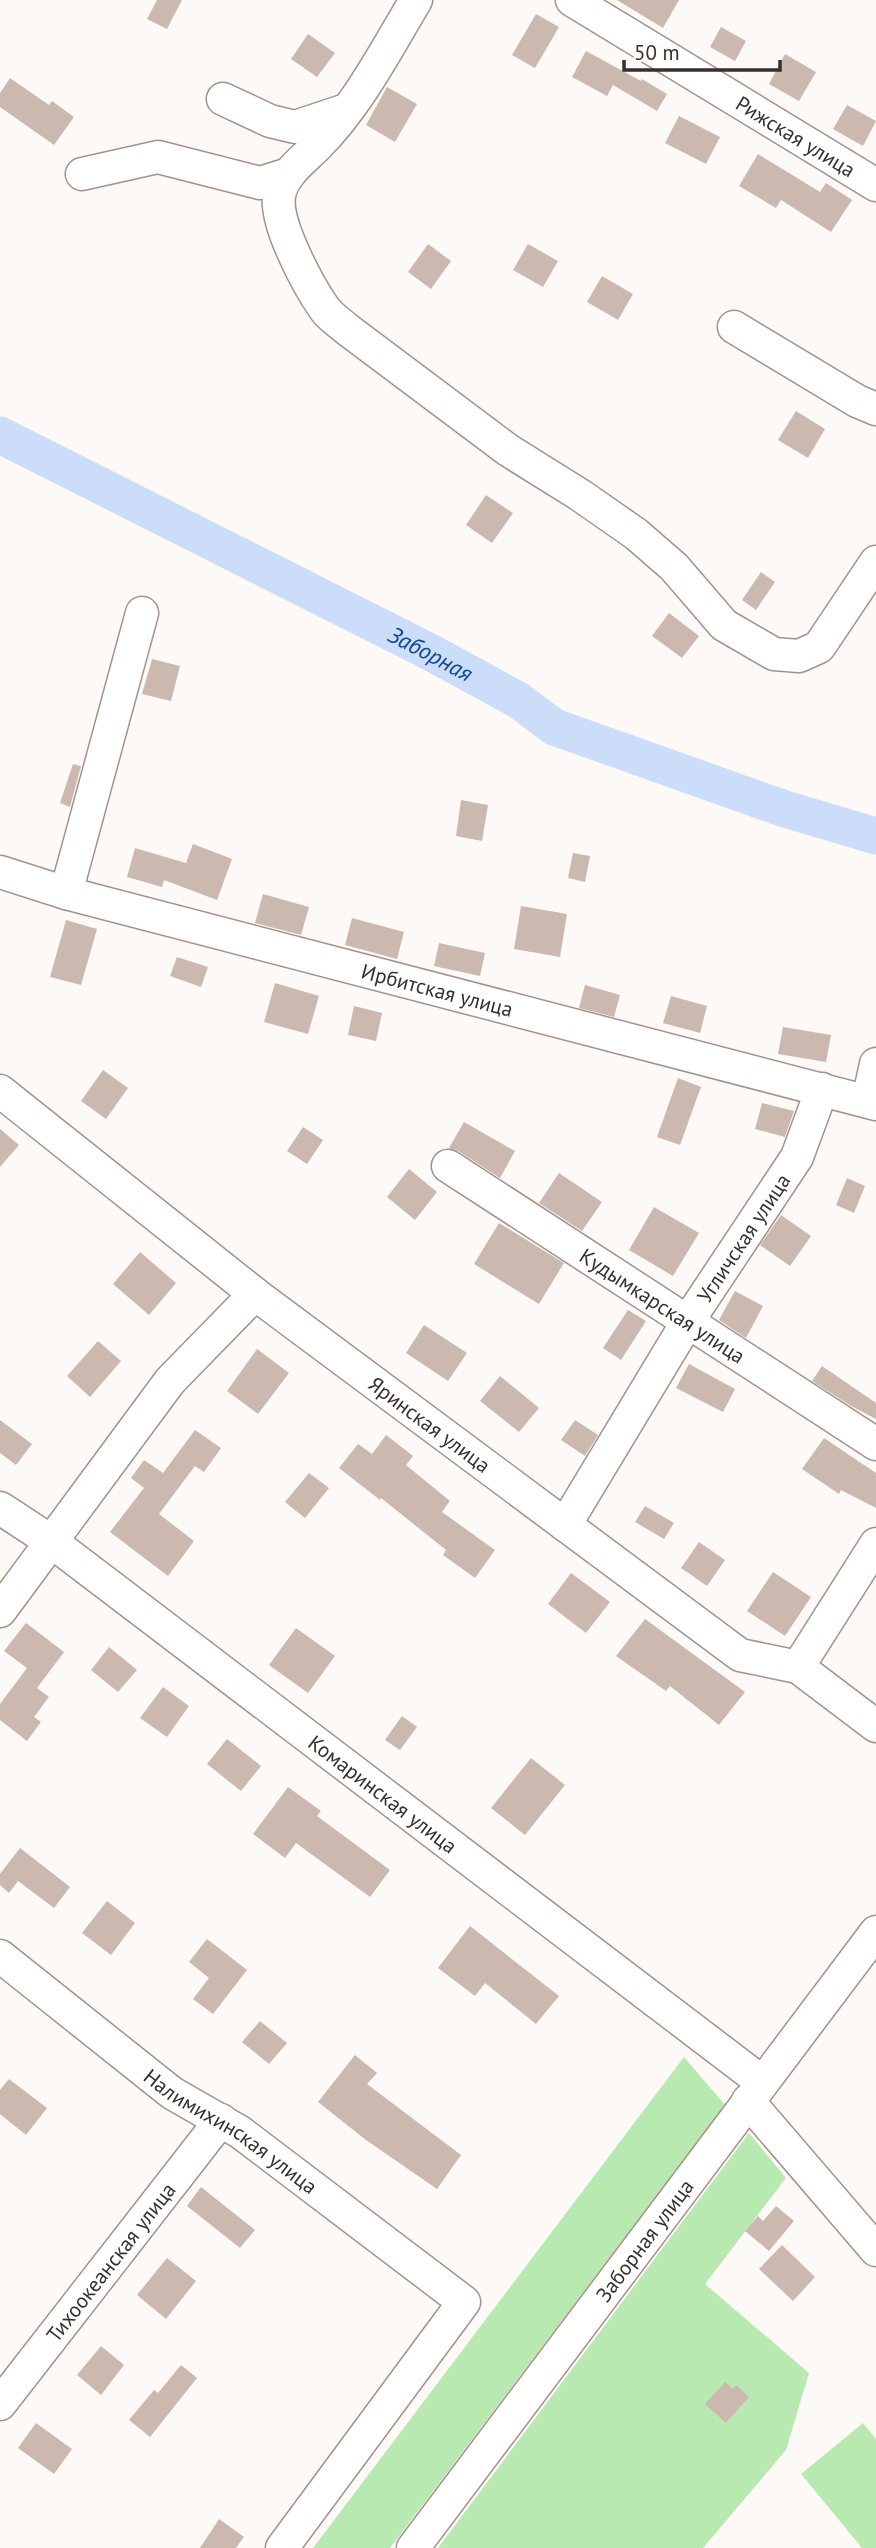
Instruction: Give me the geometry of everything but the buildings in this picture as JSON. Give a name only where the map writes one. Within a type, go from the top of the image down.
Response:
[{"type":"street","points":[[415,0],[370,77],[325,138],[289,174],[279,195],[279,220],[306,278],[326,310],[348,330],[508,450],[636,534],[674,567],[724,625],[774,654],[799,656],[819,647],[876,562]]},
{"type":"street","name":"Рижская улица","points":[[572,0],[876,185]]},
{"type":"street","points":[[223,99],[270,121],[295,127],[346,110]]},
{"type":"street","points":[[82,174],[158,158],[260,183],[289,174]]},
{"type":"street","points":[[734,327],[857,401],[876,409]]},
{"type":"street","points":[[66,893],[142,613]]},
{"type":"street","name":"Ирбитская улица","points":[[0,872],[66,893],[872,1102]]},
{"type":"street","points":[[872,1102],[876,1064]]},
{"type":"street","name":"Угличская улица","points":[[565,1525],[688,1321],[797,1157],[822,1089]]},
{"type":"street","name":"Яринская улица","points":[[0,1091],[254,1294],[740,1655],[798,1667],[876,1726]]},
{"type":"street","name":"Кудымкарская улица","points":[[448,1166],[876,1444]]},
{"type":"street","points":[[0,1611],[170,1381],[254,1294]]},
{"type":"street","name":"Комаринская улица","points":[[0,1508],[52,1542],[755,2091],[876,2250]]},
{"type":"street","points":[[798,1667],[876,1544]]},
{"type":"street","name":"Заборная улица","points":[[413,2548],[876,1932]]},
{"type":"street","name":"Налимихинская улица","points":[[0,1956],[172,2093],[240,2132],[464,2302],[282,2548]]},
{"type":"street","name":"Тихоокеанская улица","points":[[0,2403],[221,2120]]},
{"type":"green space","points":[[684,2057],[725,2105],[390,2548],[313,2548]]},
{"type":"green space","points":[[749,2133],[786,2178],[705,2284],[809,2373],[786,2450],[703,2548],[438,2548]]},
{"type":"green space","points":[[863,2423],[876,2439],[876,2548],[862,2548],[801,2474]]},
{"type":"waterway","name":"Заборная","points":[[0,435],[430,652],[518,700],[554,727],[785,809],[876,836]]}]
